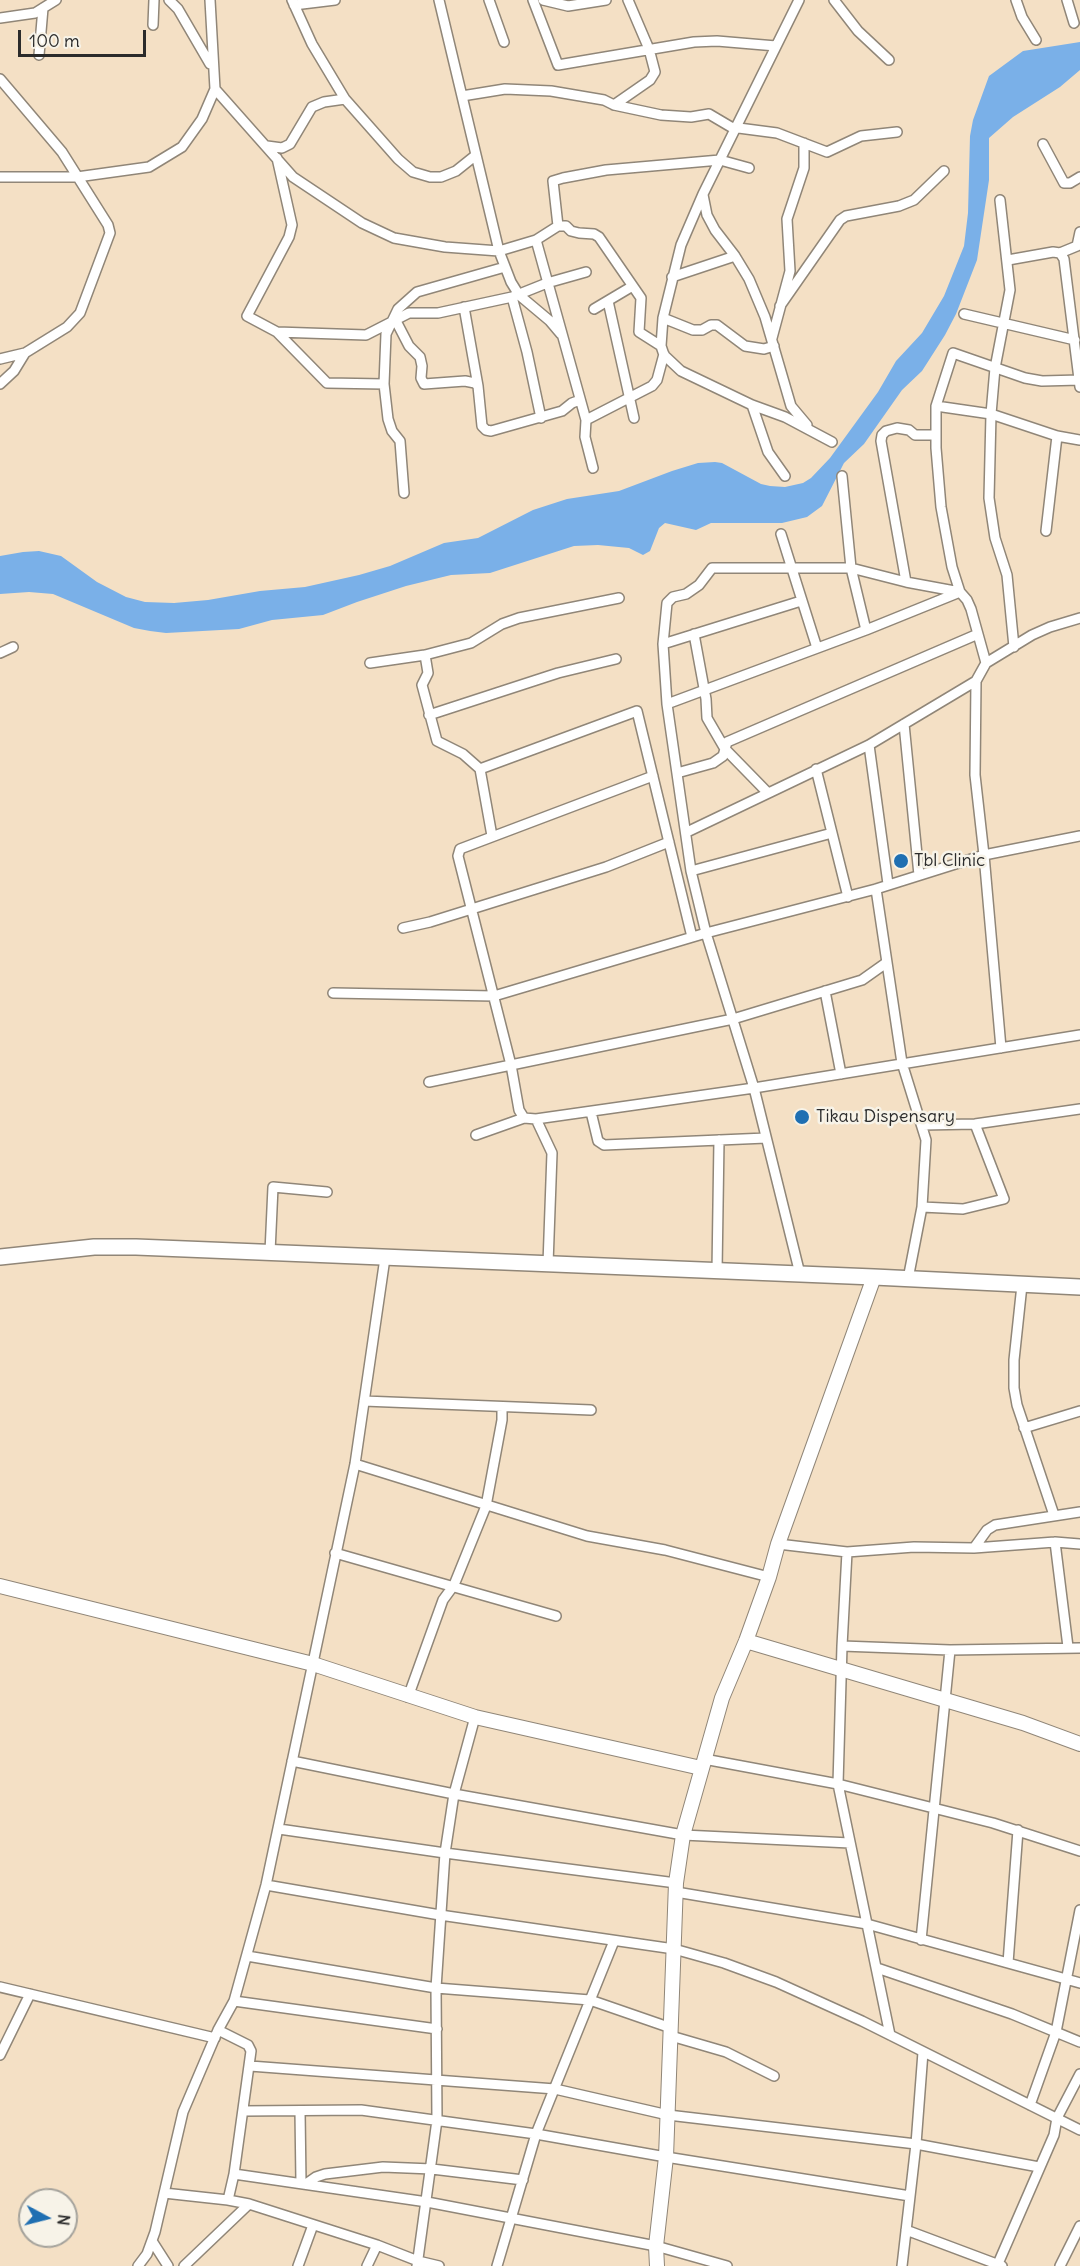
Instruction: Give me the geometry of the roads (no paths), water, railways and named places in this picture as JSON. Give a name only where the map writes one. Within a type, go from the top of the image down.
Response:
[{"type":"main road","points":[[0,1257],[94,1247],[270,1252],[1080,1287]]},
{"type":"street","points":[[0,18],[41,7],[56,0]]},
{"type":"street","points":[[153,25],[154,0]]},
{"type":"street","points":[[169,0],[178,9],[213,69]]},
{"type":"street","points":[[0,177],[77,177],[149,167],[182,147],[202,119],[215,89],[210,0]]},
{"type":"street","points":[[335,0],[293,3],[312,45],[345,99],[398,159],[413,172],[430,177],[441,177],[456,171],[476,155]]},
{"type":"street","points":[[440,0],[499,251],[515,296],[541,418]]},
{"type":"street","points":[[489,0],[504,42]]},
{"type":"street","points":[[533,0],[558,65],[693,42],[717,41],[776,46]]},
{"type":"street","points":[[543,0],[567,6],[606,0]]},
{"type":"street","points":[[614,105],[650,80],[655,72],[649,49],[628,0]]},
{"type":"street","points":[[834,0],[858,32],[890,60]]},
{"type":"street","points":[[1016,0],[1022,17],[1036,40]]},
{"type":"street","points":[[1067,0],[1074,23]]},
{"type":"street","points":[[586,420],[652,386],[657,380],[662,350],[663,318],[681,245],[703,194],[798,1]]},
{"type":"street","points":[[39,55],[41,7]]},
{"type":"street","points":[[0,79],[62,152],[108,225],[110,233],[80,313],[68,327],[25,353],[0,359]]},
{"type":"street","points":[[215,89],[293,177],[362,223],[394,238],[445,248],[499,251],[536,240],[558,226],[566,226],[571,231],[594,234],[599,237],[641,298],[639,332],[662,350],[681,371],[752,405],[785,417],[832,442]]},
{"type":"street","points":[[462,96],[505,89],[551,91],[604,100],[614,105],[661,115],[691,117],[709,114],[731,127],[777,133],[827,152],[861,136],[897,132]]},
{"type":"street","points":[[267,146],[282,148],[290,144],[312,107],[324,102],[345,99]]},
{"type":"street","points":[[663,318],[693,330],[702,330],[711,325],[717,325],[745,346],[764,349],[773,342],[790,271],[788,219],[804,168],[804,143]]},
{"type":"street","points":[[1043,144],[1064,183],[1070,183],[1080,177]]},
{"type":"street","points":[[276,156],[292,225],[289,237],[247,316],[277,332],[327,382],[384,384]]},
{"type":"street","points":[[558,226],[553,181],[606,170],[720,160],[749,168]]},
{"type":"street","points":[[780,306],[840,220],[846,216],[899,206],[914,200],[944,171]]},
{"type":"street","points":[[703,194],[707,215],[715,230],[749,279],[773,342],[791,406],[813,431]]},
{"type":"street","points":[[1000,200],[1010,290],[995,368],[991,414],[989,498],[991,520],[1007,574],[1014,647]]},
{"type":"street","points":[[1008,260],[1053,252],[1060,253],[1077,246],[1080,232]]},
{"type":"street","points":[[536,240],[586,420],[585,437],[593,468]]},
{"type":"street","points":[[986,663],[967,600],[960,592],[952,567],[941,507],[936,406],[953,353],[1042,381],[1080,383],[1064,259],[1060,253]]},
{"type":"street","points":[[672,277],[735,256]]},
{"type":"street","points":[[404,493],[400,441],[392,432],[388,419],[384,384],[386,334],[398,309],[417,292],[505,267]]},
{"type":"street","points":[[277,332],[366,335],[376,332],[409,313],[438,313],[515,296],[547,283],[586,272]]},
{"type":"street","points":[[594,309],[632,287]]},
{"type":"street","points":[[515,296],[550,321],[561,334]]},
{"type":"street","points":[[608,301],[634,418]]},
{"type":"street","points":[[464,307],[478,386],[482,426],[486,430],[541,418],[562,411],[580,400]]},
{"type":"street","points":[[964,314],[1075,340]]},
{"type":"street","points":[[394,320],[409,346],[420,357],[421,378],[424,384],[465,381],[478,386]]},
{"type":"street","points":[[0,384],[14,371],[25,353]]},
{"type":"street","points":[[752,405],[768,452],[785,476]]},
{"type":"street","points":[[936,406],[991,414],[1057,436],[1080,440]]},
{"type":"street","points":[[906,582],[881,441],[882,435],[886,431],[897,428],[909,430],[915,435],[936,435]]},
{"type":"street","points":[[1046,531],[1057,436]]},
{"type":"street","points":[[842,476],[851,568],[866,630]]},
{"type":"street","points":[[781,534],[818,648]]},
{"type":"street","points":[[800,1274],[754,1088],[706,933],[692,871],[667,704],[663,644],[668,603],[673,597],[686,594],[699,585],[712,568],[851,568],[906,582],[960,592]]},
{"type":"street","points":[[667,704],[866,630],[960,592]]},
{"type":"street","points":[[370,663],[425,655],[471,643],[502,624],[519,618],[619,598]]},
{"type":"street","points":[[663,644],[801,601]]},
{"type":"street","points":[[1001,1047],[975,775],[976,681],[986,663],[1050,627],[1080,618]]},
{"type":"street","points":[[694,634],[707,718],[725,749],[767,792]]},
{"type":"street","points":[[676,773],[713,763],[723,756],[727,742],[978,634]]},
{"type":"street","points":[[0,653],[13,647]]},
{"type":"street","points":[[425,655],[428,673],[422,685],[437,741],[463,754],[480,769],[492,836]]},
{"type":"street","points":[[429,715],[558,673],[616,659]]},
{"type":"street","points":[[687,832],[869,745],[976,681]]},
{"type":"street","points":[[480,769],[636,711],[692,937]]},
{"type":"street","points":[[904,724],[919,875]]},
{"type":"street","points":[[869,745],[888,884]]},
{"type":"street","points":[[816,769],[848,897]]},
{"type":"street","points":[[524,1118],[519,1110],[511,1065],[458,856],[460,849],[652,776]]},
{"type":"street","points":[[692,871],[832,833]]},
{"type":"street","points":[[333,993],[494,996],[706,933],[876,889],[984,855],[1080,836]]},
{"type":"street","points":[[403,928],[430,922],[606,867],[669,842]]},
{"type":"street","points":[[876,889],[902,1063],[926,1140],[922,1207],[908,1279]]},
{"type":"street","points":[[429,1082],[733,1019],[862,980],[886,963]]},
{"type":"street","points":[[825,991],[841,1074]]},
{"type":"street","points":[[476,1135],[524,1118],[536,1119],[591,1112],[754,1088],[1080,1035]]},
{"type":"street","points":[[922,1125],[975,1124],[1080,1109]]},
{"type":"street","points":[[591,1112],[598,1141],[604,1145],[766,1138]]},
{"type":"street","points":[[536,1119],[552,1153],[548,1264]]},
{"type":"street","points":[[922,1207],[963,1209],[1004,1199],[975,1124]]},
{"type":"street","points":[[717,1271],[719,1140]]},
{"type":"street","points":[[270,1252],[273,1187],[327,1192]]},
{"type":"street","points":[[138,2266],[147,2254],[152,2241],[183,2112],[234,2001],[266,1885],[355,1464],[385,1258]]},
{"type":"street","points":[[657,2266],[656,2246],[666,2157],[676,1887],[683,1835],[722,1698],[746,1641],[778,1544],[874,1277]]},
{"type":"street","points":[[1022,1284],[1014,1360],[1014,1388],[1024,1428],[1054,1515]]},
{"type":"street","points":[[364,1401],[591,1410]]},
{"type":"street","points":[[408,1697],[443,1600],[454,1585],[486,1506],[502,1420],[502,1407]]},
{"type":"street","points":[[1024,1428],[1080,1411]]},
{"type":"street","points":[[355,1464],[587,1536],[665,1550],[769,1576]]},
{"type":"street","points":[[974,1548],[987,1530],[995,1525],[1080,1512]]},
{"type":"street","points":[[778,1544],[847,1552],[914,1547],[974,1548],[1055,1542],[1080,1544]]},
{"type":"street","points":[[1055,1542],[1068,1647]]},
{"type":"street","points":[[847,1552],[838,1784],[890,2035]]},
{"type":"street","points":[[335,1553],[454,1585],[556,1616]]},
{"type":"street","points":[[0,1586],[313,1664],[408,1697],[475,1717],[702,1763],[838,1784],[1018,1830],[1080,1851]]},
{"type":"street","points":[[746,1641],[1023,1723],[1080,1744]]},
{"type":"street","points":[[842,1646],[950,1650],[1080,1648]]},
{"type":"street","points":[[921,1940],[950,1650]]},
{"type":"street","points":[[418,2264],[437,2120],[436,1988],[444,1853],[454,1794],[475,1717]]},
{"type":"street","points":[[292,1761],[454,1794],[683,1835],[850,1843]]},
{"type":"street","points":[[279,1829],[676,1887],[867,1924],[1080,1983]]},
{"type":"street","points":[[1008,1963],[1018,1830]]},
{"type":"street","points":[[266,1885],[674,1949],[749,1971],[890,2035],[1080,2130]]},
{"type":"street","points":[[1030,2105],[1056,2032],[1080,1910]]},
{"type":"street","points":[[497,2266],[536,2134],[614,1941]]},
{"type":"street","points":[[247,1956],[436,1988],[590,2000],[726,2052],[774,2076]]},
{"type":"street","points":[[877,1968],[969,1998],[1080,2042]]},
{"type":"street","points":[[0,1987],[217,2034],[248,2045],[251,2051],[250,2066],[228,2200]]},
{"type":"street","points":[[0,2055],[30,1994]]},
{"type":"street","points":[[234,2001],[437,2029]]},
{"type":"street","points":[[902,2266],[916,2144],[923,2052]]},
{"type":"street","points":[[250,2066],[555,2089],[668,2115],[916,2144],[1039,2168]]},
{"type":"street","points":[[906,2230],[999,2265],[1054,2135],[1058,2118],[1080,2074]]},
{"type":"street","points":[[243,2111],[361,2110],[536,2134],[910,2196]]},
{"type":"street","points":[[300,2111],[303,2184]]},
{"type":"street","points":[[303,2184],[325,2174],[375,2168],[432,2169],[523,2180]]},
{"type":"street","points":[[234,2174],[427,2202],[656,2246],[727,2266]]},
{"type":"street","points":[[164,2193],[249,2204],[377,2245],[418,2264],[439,2266]]},
{"type":"street","points":[[183,2266],[249,2204]]},
{"type":"street","points":[[298,2266],[313,2225]]},
{"type":"street","points":[[1060,2266],[1080,2226]]},
{"type":"street","points":[[152,2241],[168,2266]]},
{"type":"street","points":[[367,2266],[377,2245]]},
{"type":"water","points":[[1080,42],[1080,70],[1060,87],[1013,117],[989,138],[989,180],[977,260],[956,314],[922,371],[902,390],[864,444],[844,463],[822,506],[807,517],[782,523],[711,523],[696,530],[665,523],[659,528],[650,551],[643,555],[629,548],[598,545],[574,546],[490,573],[451,575],[406,586],[323,615],[272,620],[239,629],[166,633],[150,631],[134,628],[53,594],[29,592],[0,594],[0,556],[23,552],[39,551],[61,556],[97,582],[126,597],[145,602],[174,603],[208,600],[260,591],[305,587],[359,575],[390,566],[444,543],[478,538],[533,510],[567,499],[619,491],[698,463],[722,463],[761,484],[770,486],[785,487],[803,483],[830,458],[878,392],[896,361],[922,333],[944,296],[964,246],[968,213],[970,136],[973,120],[989,76],[1023,51]]},
{"type":"place","name":"Tbl Clinic","points":[[901,861]]},
{"type":"place","name":"Tikau Dispensary","points":[[802,1117]]}]
